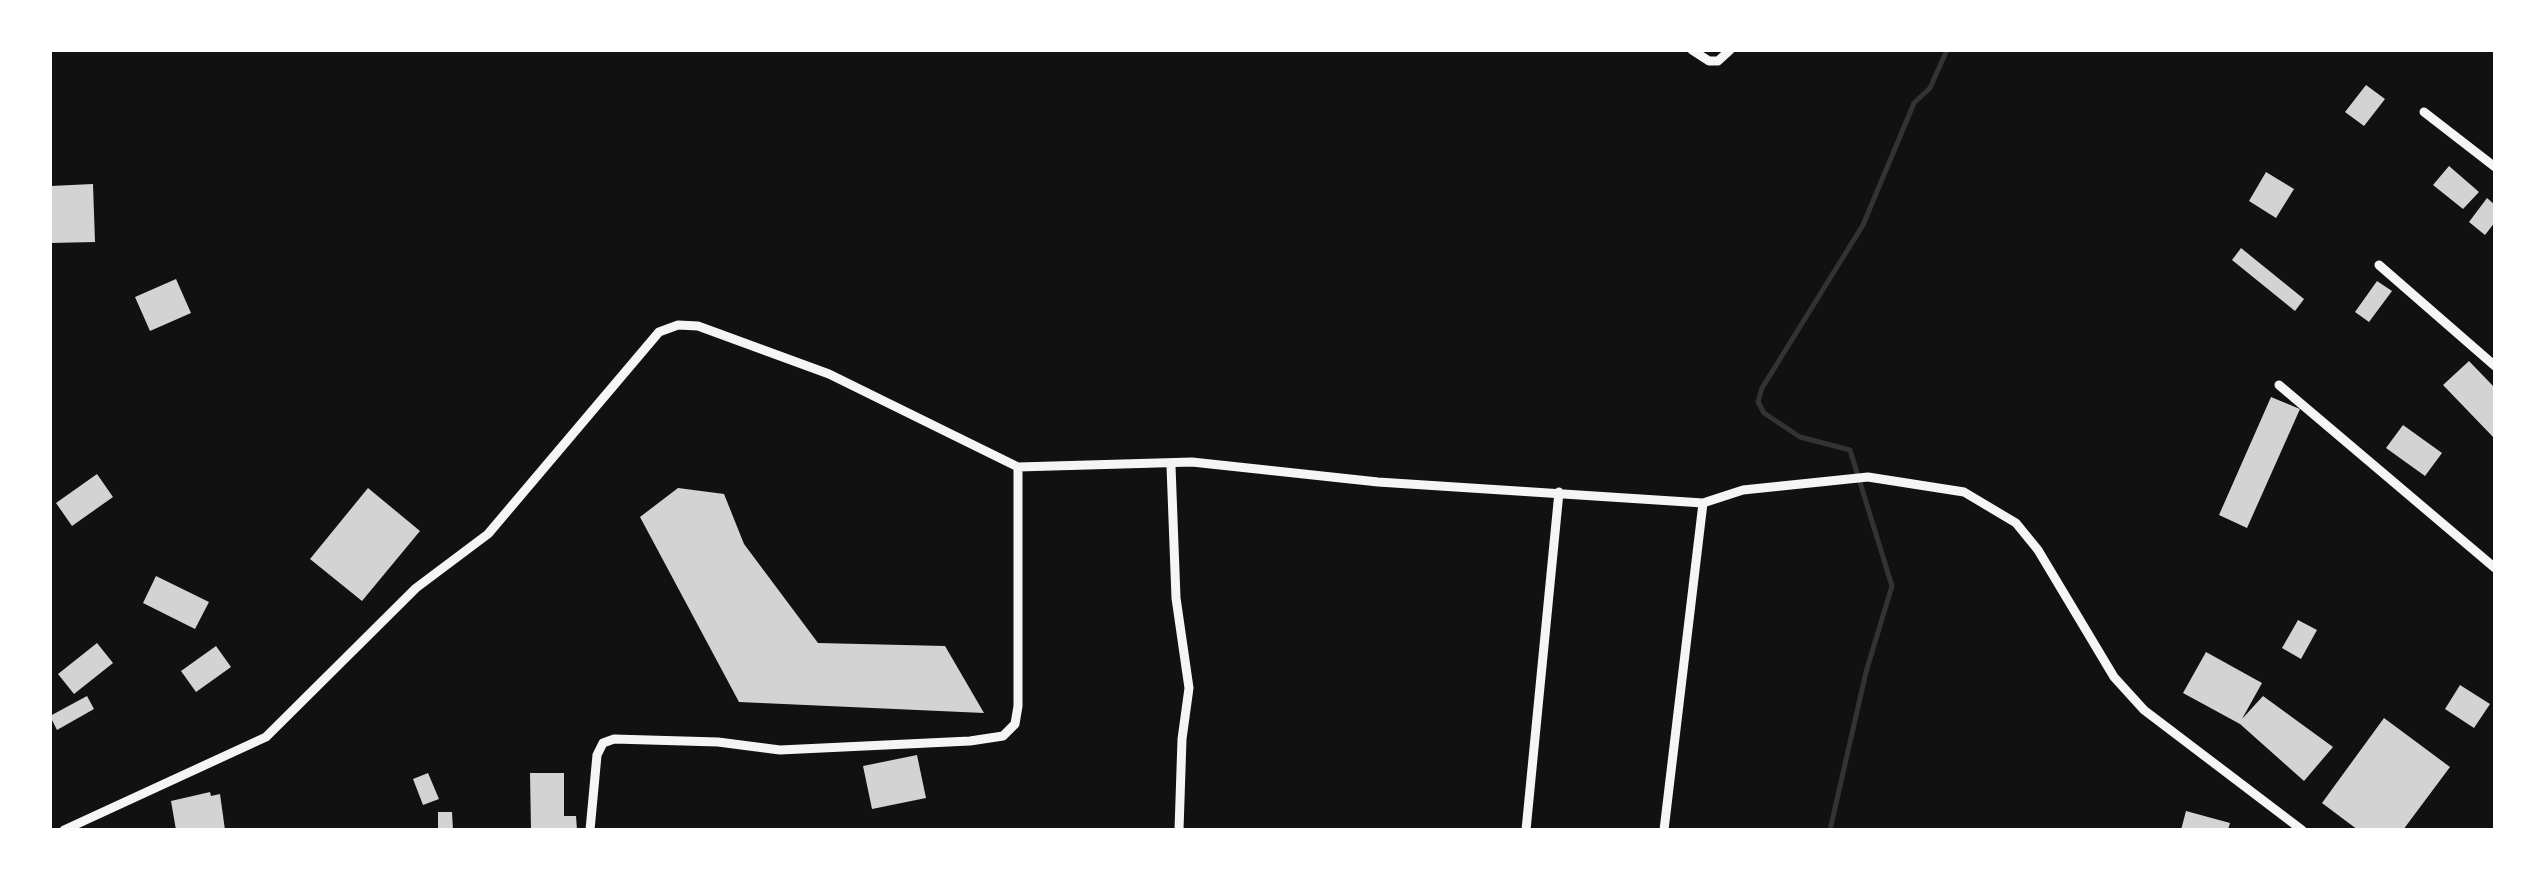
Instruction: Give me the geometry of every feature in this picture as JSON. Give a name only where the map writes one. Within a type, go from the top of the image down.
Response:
[{"type":"street","points":[[1692,50],[1708,61],[1718,61],[1730,50]]},
{"type":"street","points":[[2424,112],[2495,166]]},
{"type":"street","points":[[2380,264],[2495,366]]},
{"type":"street","points":[[64,830],[266,736],[416,588],[488,534],[659,332],[678,325],[698,326],[829,374],[1018,467],[1172,466],[1203,462],[1378,482],[1703,503],[1743,490],[1868,477],[1964,492],[2016,523],[2038,550],[2114,677],[2144,710],[2302,830]]},
{"type":"street","points":[[2280,384],[2495,568]]},
{"type":"street","points":[[1172,466],[1176,598],[1189,688],[1182,738],[1179,830]]},
{"type":"street","points":[[590,830],[596,755],[603,742],[614,739],[718,742],[780,750],[970,742],[1003,736],[1015,724],[1018,706],[1018,467]]},
{"type":"street","points":[[1526,830],[1560,492]]},
{"type":"street","points":[[1664,830],[1703,503]]},
{"type":"building","points":[[2366,85],[2385,99],[2364,126],[2345,112]]},
{"type":"building","points":[[2449,166],[2479,192],[2463,209],[2433,185]]},
{"type":"building","points":[[2266,172],[2294,189],[2276,218],[2249,201]]},
{"type":"building","points":[[93,184],[95,242],[50,243],[50,186]]},
{"type":"building","points":[[2487,198],[2495,205],[2495,222],[2485,235],[2469,222]]},
{"type":"building","points":[[2241,248],[2304,299],[2295,311],[2232,260]]},
{"type":"building","points":[[176,279],[191,313],[150,331],[135,297]]},
{"type":"building","points":[[2377,281],[2392,291],[2369,322],[2355,312]]},
{"type":"building","points":[[2469,361],[2495,388],[2495,439],[2443,385]]},
{"type":"building","points":[[2271,397],[2300,409],[2247,528],[2219,515]]},
{"type":"building","points":[[2403,425],[2442,453],[2425,476],[2386,448]]},
{"type":"building","points":[[97,474],[113,497],[72,526],[56,503]]},
{"type":"building","points":[[368,488],[420,531],[362,601],[310,559]]},
{"type":"building","points":[[678,488],[724,494],[744,544],[818,643],[945,646],[984,713],[739,702],[640,517]]},
{"type":"building","points":[[156,576],[209,602],[195,629],[143,603]]},
{"type":"building","points":[[2298,620],[2317,630],[2301,659],[2282,648]]},
{"type":"building","points":[[97,643],[113,663],[74,694],[58,674]]},
{"type":"building","points":[[216,646],[231,667],[196,692],[181,671]]},
{"type":"building","points":[[2206,652],[2262,683],[2242,719],[2263,696],[2333,747],[2304,781],[2240,724],[2183,693]]},
{"type":"building","points":[[2460,685],[2490,704],[2474,728],[2445,709]]},
{"type":"building","points":[[87,696],[94,709],[57,730],[50,716]]},
{"type":"building","points":[[2384,718],[2450,767],[2403,830],[2358,830],[2322,803]]},
{"type":"building","points":[[917,755],[926,798],[872,809],[863,766]]},
{"type":"building","points":[[428,773],[439,799],[423,805],[413,779]]},
{"type":"building","points":[[530,773],[564,773],[564,816],[576,816],[577,830],[531,830]]},
{"type":"building","points":[[210,792],[211,796],[220,794],[225,830],[176,830],[171,801]]},
{"type":"building","points":[[2186,811],[2230,823],[2228,830],[2181,830]]},
{"type":"building","points":[[438,812],[452,812],[453,830],[438,830]]},
{"type":"waterway","points":[[1830,830],[1866,672],[1892,586],[1850,450],[1800,437],[1764,413],[1758,402],[1762,388],[1863,225],[1914,103],[1930,88],[1947,50]]}]
